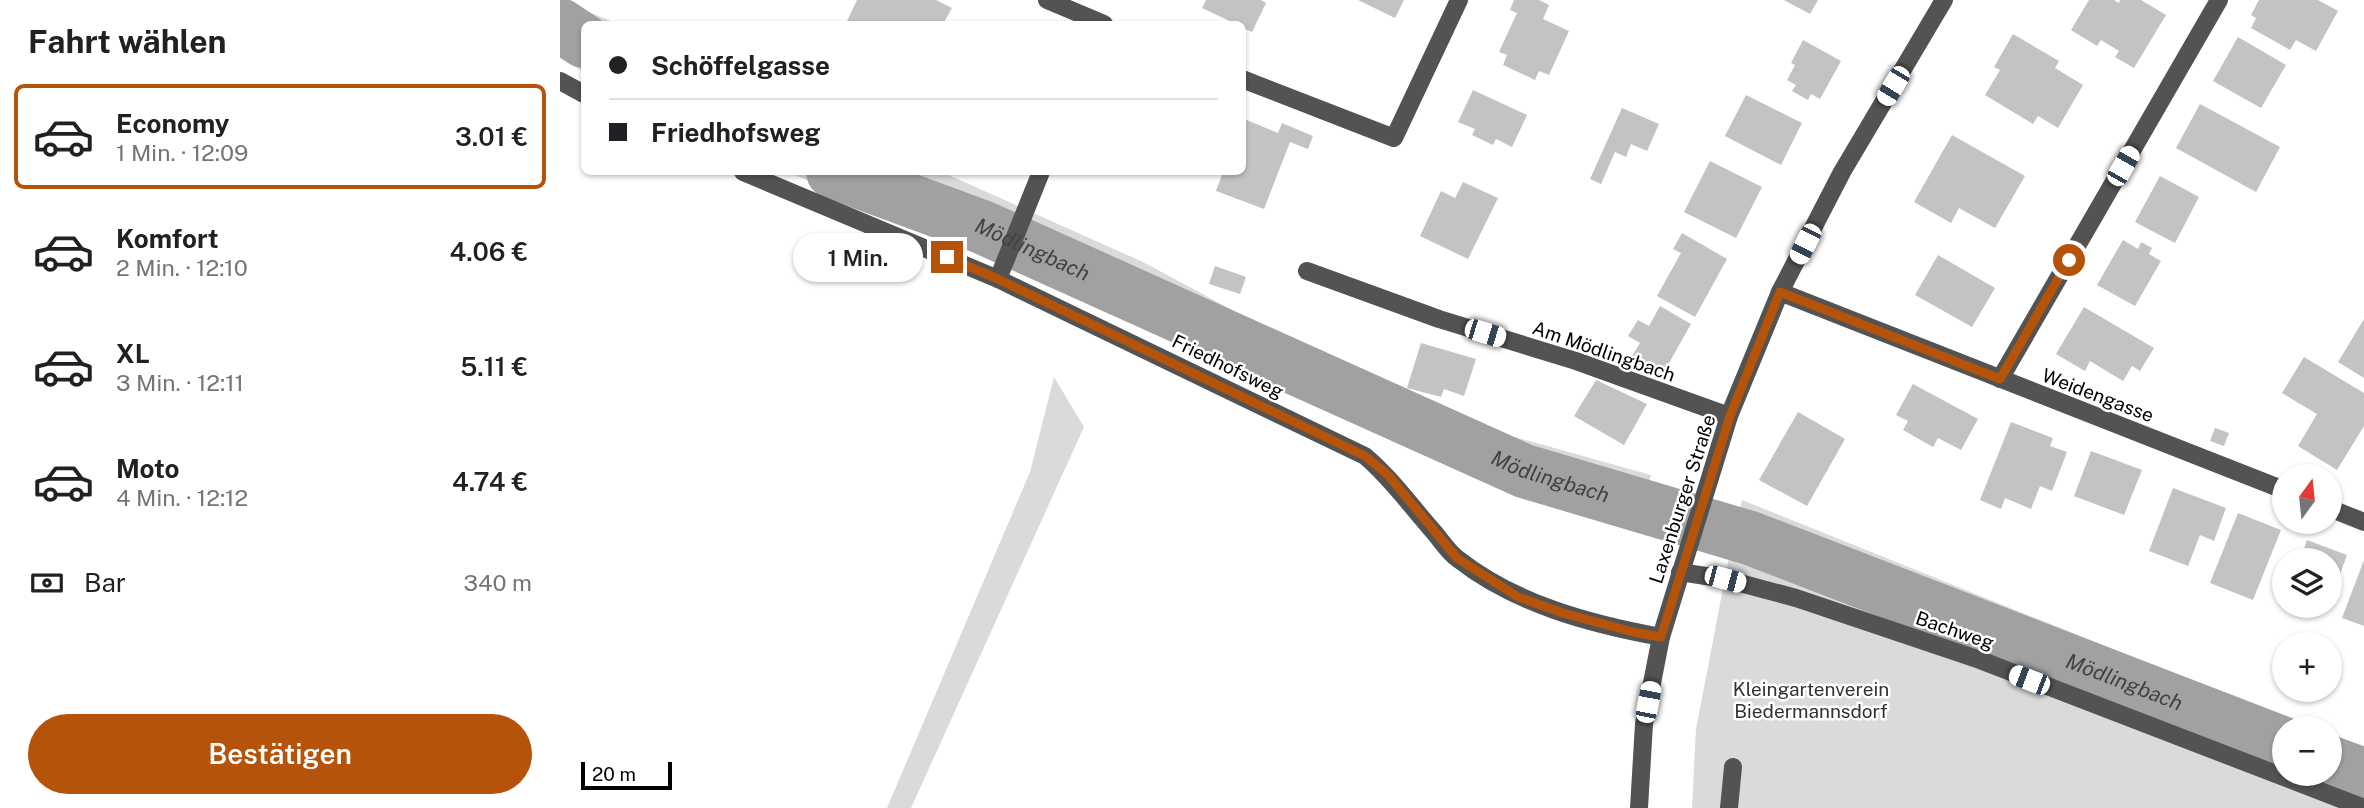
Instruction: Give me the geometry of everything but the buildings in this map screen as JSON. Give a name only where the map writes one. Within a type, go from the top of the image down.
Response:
[{"type":"street","points":[[1047,0],[1097,21]]},
{"type":"street","points":[[1246,81],[1394,138],[1459,0]]},
{"type":"street","name":"Laxenburger Straße","points":[[1639,808],[1644,724],[1661,637],[1730,416],[1780,292],[1842,172],[1944,0]]},
{"type":"street","points":[[2000,379],[2219,0]]},
{"type":"street","points":[[560,81],[581,92]]},
{"type":"street","name":"Friedhofsweg","points":[[750,175],[998,279],[1365,456],[1388,475],[1457,558],[1518,597],[1563,613],[1661,637]]},
{"type":"street","points":[[998,279],[1040,175]]},
{"type":"street","name":"Am Mödlingbach","points":[[1307,271],[1439,320],[1576,361],[1730,416]]},
{"type":"street","name":"Weidengasse","points":[[1780,292],[2272,485]]},
{"type":"street","points":[[2342,511],[2361,515]]},
{"type":"street","name":"Bachweg","points":[[1682,567],[1796,598],[1980,660],[2364,808]]},
{"type":"street","points":[[1730,808],[1733,767]]},
{"type":"green space","points":[[560,0],[611,21],[581,21],[581,70],[560,58]]},
{"type":"green space","points":[[794,175],[949,175],[1145,263],[1418,410],[1651,475],[1638,533],[1551,507],[1075,288]]},
{"type":"green space","points":[[1054,377],[1084,427],[911,808],[887,808],[1030,472]]},
{"type":"green space","name":"Kleingartenverein Biedermannsdorf","points":[[1742,500],[2279,716],[2272,716],[2272,786],[2342,786],[2342,741],[2364,750],[2364,808],[1692,808],[1696,729]]},
{"type":"waterway","name":"Mödlingbach","points":[[560,25],[581,39]]},
{"type":"waterway","name":"Mödlingbach","points":[[841,175],[982,227],[1524,471],[1750,538],[2272,739]]},
{"type":"waterway","name":"Mödlingbach","points":[[2342,767],[2364,775]]},
{"type":"route","points":[[947,257],[1365,456],[1388,475],[1457,558],[1518,597],[1563,613],[1661,637],[1730,416],[1780,292],[2000,379],[2069,260]]}]
